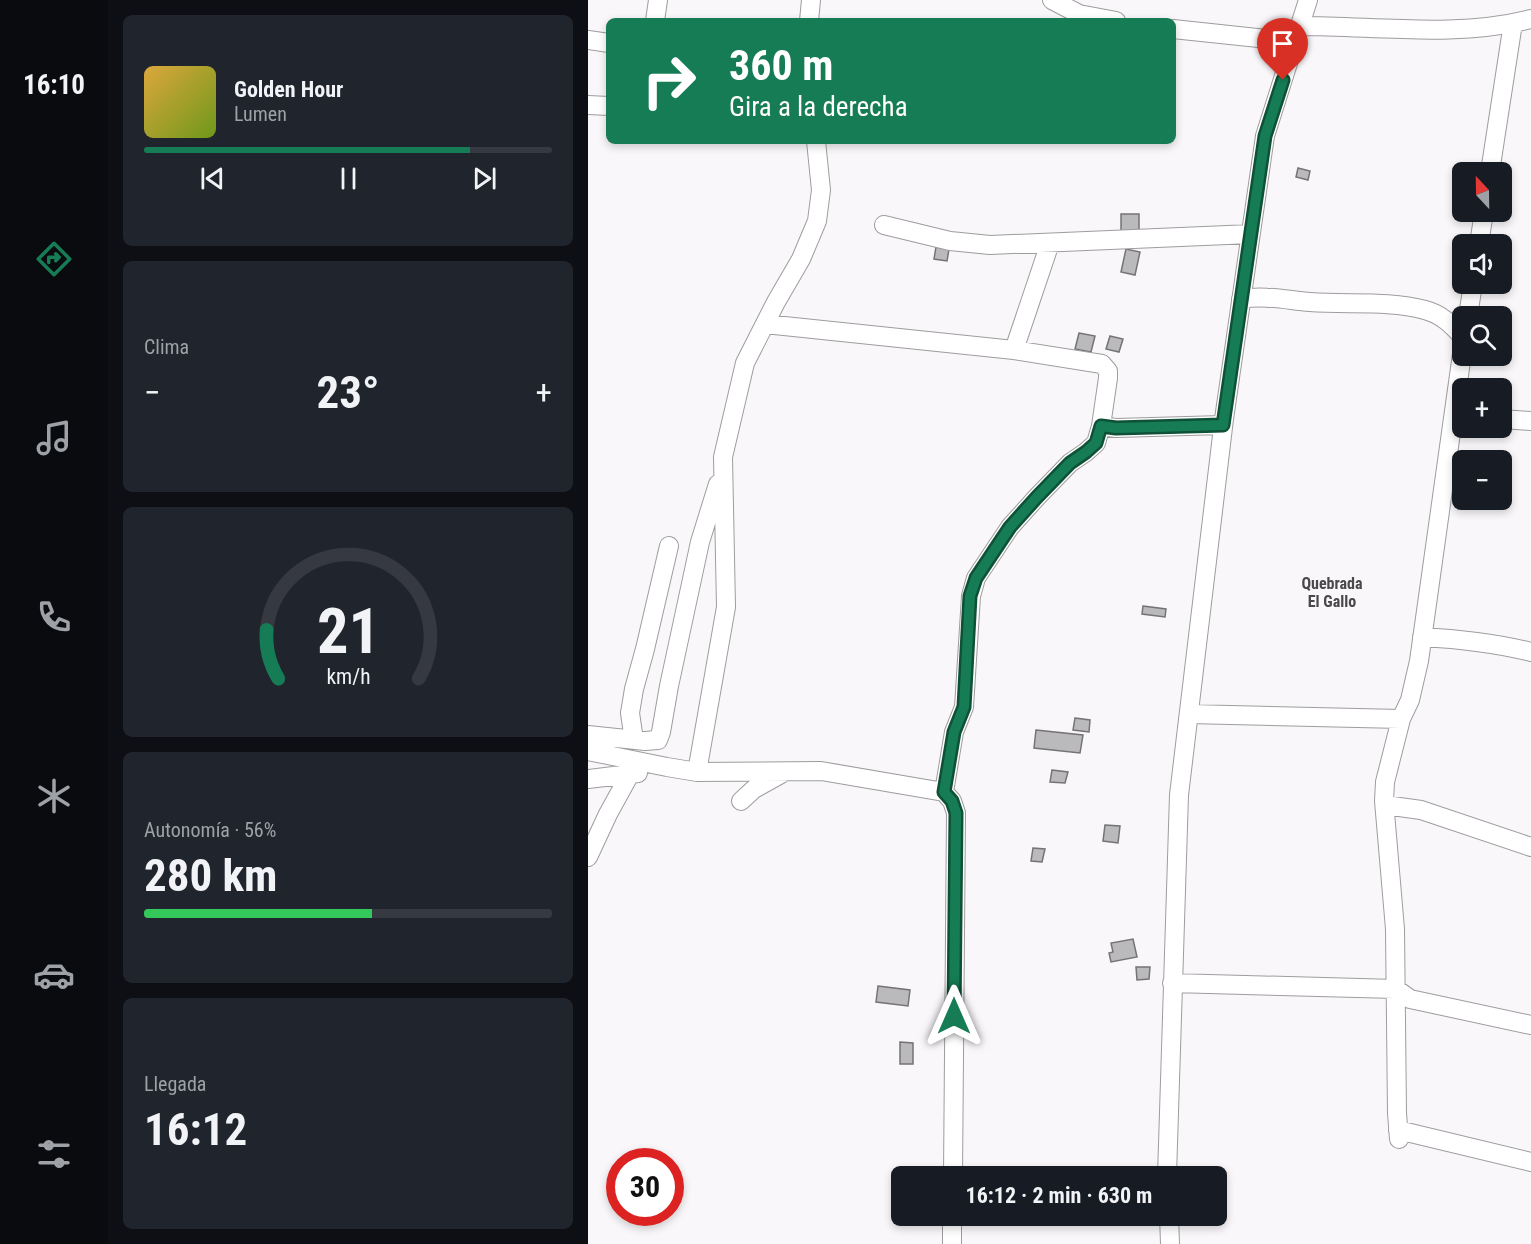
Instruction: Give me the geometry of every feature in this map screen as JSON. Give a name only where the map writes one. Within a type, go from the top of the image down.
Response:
[{"type":"street","points":[[655,18],[658,0]]},
{"type":"street","points":[[809,18],[811,0]]},
{"type":"street","points":[[1052,0],[1082,7],[1109,18]]},
{"type":"street","points":[[1167,1166],[1179,795],[1223,425],[1265,136],[1308,0]]},
{"type":"street","points":[[1176,29],[1298,34],[1352,26],[1425,30],[1513,23],[1531,19]]},
{"type":"street","points":[[1492,162],[1513,23]]},
{"type":"street","points":[[588,40],[606,43]]},
{"type":"street","points":[[588,105],[606,106]]},
{"type":"street","points":[[697,772],[726,608],[723,457],[745,363],[801,259],[817,221],[821,190],[816,144]]},
{"type":"street","points":[[884,225],[950,241],[990,245],[1251,234]]},
{"type":"street","points":[[1014,350],[1050,243]]},
{"type":"street","points":[[1241,298],[1260,296],[1311,302],[1376,303],[1425,310],[1452,325]]},
{"type":"street","points":[[765,324],[1014,350],[1102,364],[1107,367],[1108,378],[1101,426],[1096,443],[1070,463],[1010,527],[976,578],[970,596],[964,707],[954,732],[944,792]]},
{"type":"street","points":[[1512,420],[1531,421]]},
{"type":"street","points":[[1101,426],[1116,428],[1223,425]]},
{"type":"street","points":[[1455,438],[1410,700],[1401,719],[1385,782],[1384,805],[1395,929],[1398,1135],[1531,1162]]},
{"type":"street","points":[[588,735],[658,740],[700,542],[717,486],[723,474]]},
{"type":"street","points":[[658,766],[639,740],[630,712],[669,546]]},
{"type":"street","points":[[1422,637],[1474,641],[1531,652]]},
{"type":"street","points":[[1189,714],[1401,719]]},
{"type":"street","points":[[588,751],[697,772],[821,771],[944,792],[952,801],[956,813],[953,1166]]},
{"type":"street","points":[[588,779],[630,774],[658,766]]},
{"type":"street","points":[[741,801],[754,789],[785,772]]},
{"type":"street","points":[[588,857],[630,774]]},
{"type":"street","points":[[1384,805],[1421,810],[1531,847]]},
{"type":"street","points":[[1172,983],[1396,989],[1410,999],[1531,1025]]},
{"type":"street","points":[[952,1226],[952,1244]]},
{"type":"street","points":[[1169,1226],[1170,1244]]},
{"type":"building","points":[[1298,168],[1310,171],[1308,180],[1296,177]]},
{"type":"building","points":[[1121,214],[1139,214],[1139,232],[1121,232]]},
{"type":"building","points":[[936,247],[949,249],[947,261],[934,259]]},
{"type":"building","points":[[1126,249],[1140,252],[1135,275],[1121,272]]},
{"type":"building","points":[[1079,333],[1095,336],[1091,352],[1075,349]]},
{"type":"building","points":[[1110,336],[1123,339],[1119,352],[1106,349]]},
{"type":"building","points":[[1143,606],[1166,609],[1165,617],[1142,614]]},
{"type":"building","points":[[1075,718],[1090,720],[1089,732],[1073,730]]},
{"type":"building","points":[[1036,730],[1083,735],[1080,753],[1034,748]]},
{"type":"building","points":[[1052,770],[1068,772],[1065,783],[1050,782]]},
{"type":"building","points":[[1105,825],[1120,826],[1118,843],[1103,841]]},
{"type":"building","points":[[1033,848],[1045,849],[1042,862],[1031,861]]},
{"type":"building","points":[[1133,939],[1137,957],[1111,962],[1109,953],[1113,952],[1111,943]]},
{"type":"building","points":[[1136,967],[1150,967],[1149,979],[1137,980]]},
{"type":"building","points":[[878,986],[910,990],[908,1006],[876,1002]]},
{"type":"building","points":[[900,1042],[913,1043],[913,1064],[900,1064]]},
{"type":"district","name":"Quebrada El Gallo","points":[[1332,592]]},
{"type":"route","points":[[954,1016],[956,813],[952,801],[944,792],[954,732],[964,707],[970,596],[976,578],[1010,527],[1070,463],[1096,443],[1101,426],[1116,428],[1223,425],[1265,136],[1283,80]]}]
